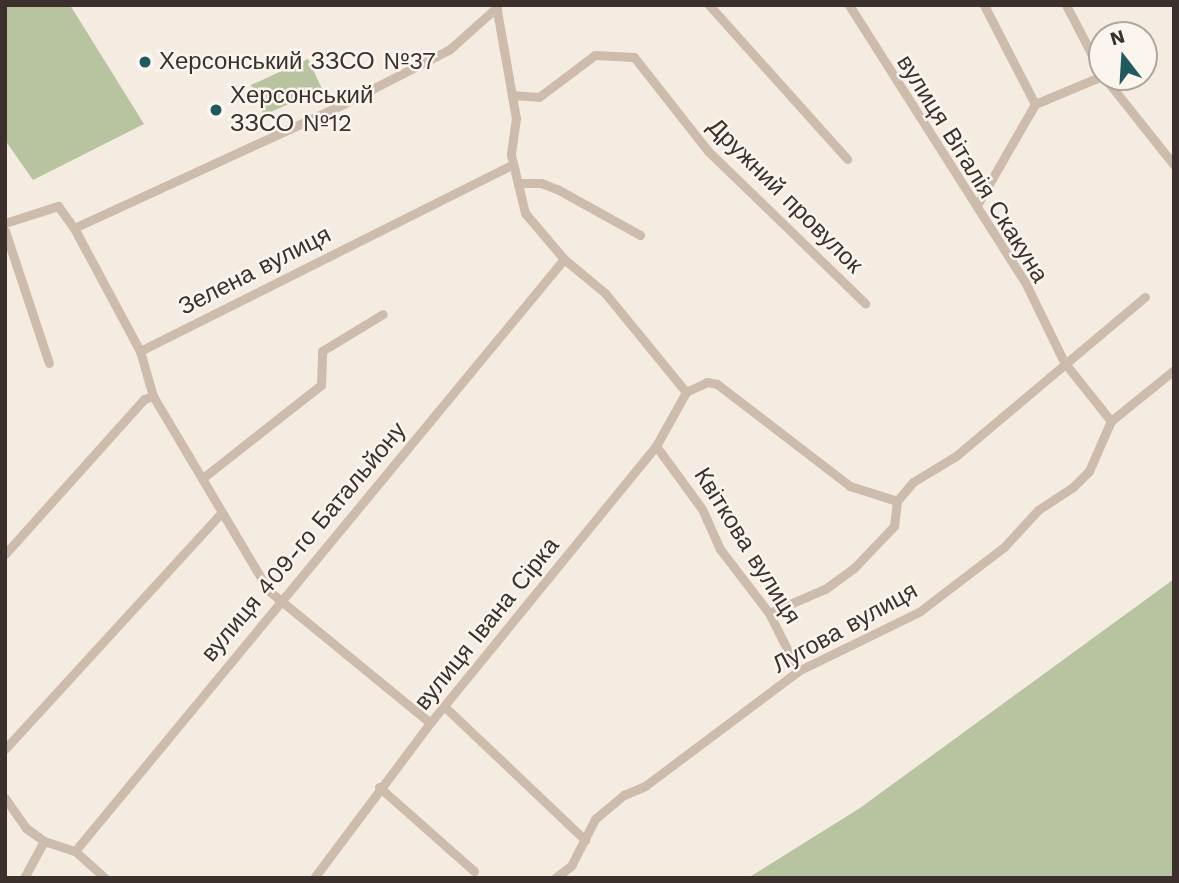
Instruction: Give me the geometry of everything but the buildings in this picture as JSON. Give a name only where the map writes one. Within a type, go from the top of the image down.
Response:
[{"type":"street","points":[[709,5],[847,159]]},
{"type":"street","name":"вулиця Віталія Скакуна","points":[[849,5],[1025,282],[1064,362],[1111,421]]},
{"type":"street","points":[[984,5],[1035,104]]},
{"type":"street","points":[[1066,5],[1088,47]]},
{"type":"street","points":[[496,6],[516,118],[513,164],[529,220],[564,259],[605,293],[686,392],[707,382],[717,384],[850,486],[897,500]]},
{"type":"street","points":[[74,228],[343,104],[450,49],[496,6]]},
{"type":"street","name":"Дружний провулок","points":[[512,95],[539,97],[595,55],[634,57],[708,151],[866,303]]},
{"type":"street","points":[[978,205],[1035,104],[1088,82]]},
{"type":"street","points":[[1115,91],[1174,164]]},
{"type":"street","name":"Зелена вулиця","points":[[140,351],[513,164]]},
{"type":"street","points":[[518,183],[541,183],[557,189],[640,235]]},
{"type":"street","points":[[5,223],[58,206],[74,228],[140,351],[153,396],[204,477],[269,591],[430,723]]},
{"type":"street","points":[[5,231],[49,363]]},
{"type":"street","name":"вулиця 409-го Батальйону","points":[[75,851],[564,259]]},
{"type":"street","points":[[769,612],[825,589],[853,568],[894,526],[897,500],[913,482],[956,456],[1064,362],[1145,297]]},
{"type":"street","points":[[204,477],[321,385],[322,351],[383,314]]},
{"type":"street","name":"Лугова вулиця","points":[[555,878],[571,866],[595,819],[624,795],[645,786],[798,671],[919,612],[1004,547],[1038,510],[1073,487],[1089,471],[1111,421],[1174,370]]},
{"type":"street","name":"вулиця Івана Сірка","points":[[314,878],[379,787],[430,723],[446,708],[656,446],[686,392]]},
{"type":"street","points":[[5,554],[144,399],[153,396]]},
{"type":"street","name":"Квіткова вулиця","points":[[656,446],[702,509],[720,549],[769,612],[798,671]]},
{"type":"street","points":[[5,749],[222,512]]},
{"type":"street","points":[[446,708],[585,840]]},
{"type":"street","points":[[379,787],[474,871]]},
{"type":"street","points":[[5,798],[16,817],[44,841],[75,851],[105,878]]},
{"type":"street","points":[[24,878],[44,841]]},
{"type":"green space","points":[[5,5],[70,5],[144,124],[33,180],[5,140]]},
{"type":"green space","points":[[308,59],[322,89],[264,115],[251,85]]},
{"type":"green space","points":[[1174,579],[1174,878],[748,878],[860,808]]},
{"type":"place","name":"Херсонський ЗЗСО №37","points":[[145,62]]},
{"type":"place","name":"Херсонський ЗЗСО №12","points":[[216,110]]}]
